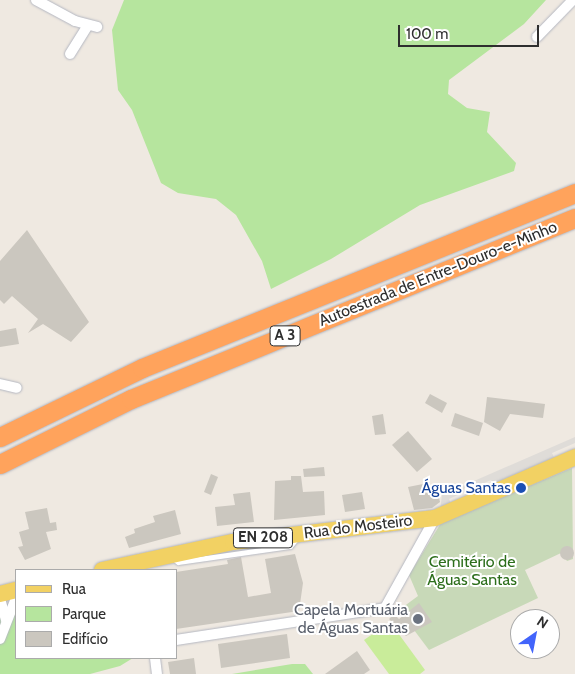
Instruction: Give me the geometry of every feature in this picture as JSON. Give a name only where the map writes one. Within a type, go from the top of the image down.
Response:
[{"type":"highway","name":"Autoestrada de Entre-Douro-e-Minho","points":[[0,437],[142,368],[575,193]]},
{"type":"highway","name":"Autoestrada de Entre-Douro-e-Minho","points":[[0,464],[140,396],[575,218]]},
{"type":"main road","name":"Rua do Mosteiro","points":[[111,569],[144,565],[167,555],[300,535],[435,518],[575,457]]},
{"type":"main road","points":[[0,594],[15,590]]},
{"type":"street","points":[[36,0],[92,26],[70,54]]},
{"type":"street","points":[[537,38],[573,0]]},
{"type":"street","points":[[0,384],[17,388]]},
{"type":"street","points":[[178,640],[372,612],[388,605],[435,518]]},
{"type":"street","points":[[0,599],[2,624],[0,639]]},
{"type":"street","points":[[2,624],[15,600]]},
{"type":"street","points":[[155,659],[157,674]]},
{"type":"green space","points":[[124,0],[546,0],[524,24],[449,80],[448,94],[467,108],[490,112],[487,132],[516,163],[514,171],[420,205],[331,259],[271,289],[262,261],[236,215],[216,199],[178,193],[161,183],[132,110],[118,90],[112,30]]},
{"type":"green space","name":"Cemitério de Águas Santas","points":[[572,468],[573,559],[567,561],[561,553],[525,570],[538,598],[515,609],[510,609],[510,611],[429,650],[399,610],[418,596],[409,575],[441,523]]},
{"type":"green space","points":[[15,602],[15,659],[131,659],[120,666],[90,674],[0,674],[0,606]]},
{"type":"green space","points":[[390,622],[425,670],[420,674],[389,674],[364,640]]},
{"type":"green space","points":[[292,664],[305,664],[313,674],[232,674]]},
{"type":"shaded area","points":[[575,437],[575,443],[552,453],[555,460],[495,487],[491,480],[449,499],[452,507],[440,511],[442,495]]},
{"type":"building","points":[[27,230],[89,322],[71,342],[43,324],[28,333],[38,319],[12,296],[4,304],[0,300],[0,261]]},
{"type":"building","points":[[16,328],[19,344],[0,347],[0,331]]},
{"type":"building","points":[[430,394],[447,403],[442,413],[425,403]]},
{"type":"building","points":[[487,397],[545,404],[543,418],[510,414],[500,431],[484,422]]},
{"type":"building","points":[[455,413],[483,423],[479,436],[451,426]]},
{"type":"building","points":[[383,414],[386,434],[375,435],[372,416]]},
{"type":"building","points":[[408,431],[432,459],[417,472],[392,445]]},
{"type":"building","points":[[324,467],[325,476],[304,477],[303,469]]},
{"type":"building","points":[[211,474],[218,477],[211,495],[204,492]]},
{"type":"building","points":[[291,476],[301,476],[303,492],[324,491],[325,515],[274,520],[275,481],[291,480]]},
{"type":"building","points":[[423,484],[426,493],[437,490],[440,502],[432,508],[414,510],[408,487]]},
{"type":"building","points":[[250,492],[254,522],[217,526],[215,507],[235,505],[233,494]]},
{"type":"building","points":[[362,492],[365,509],[345,512],[342,495]]},
{"type":"building","points":[[47,508],[50,523],[56,522],[57,530],[46,532],[51,549],[25,560],[18,547],[23,546],[19,532],[29,529],[25,512]]},
{"type":"building","points":[[175,510],[181,534],[129,548],[125,537],[135,533],[134,529],[155,522],[153,516]]},
{"type":"building","points":[[564,546],[570,546],[574,553],[570,560],[564,560],[560,556],[560,550]]},
{"type":"building","points":[[295,554],[303,583],[299,611],[178,629],[178,572],[228,564],[227,560],[241,557],[248,597],[271,593],[265,559]]},
{"type":"building","name":"Capela Mortuária de Águas Santas","points":[[419,603],[432,622],[406,636],[389,619],[394,614],[399,619]]},
{"type":"building","points":[[287,634],[290,658],[221,668],[218,644]]},
{"type":"building","points":[[357,651],[370,670],[364,674],[325,674]]},
{"type":"building","points":[[194,658],[196,674],[170,674],[168,662]]},
{"type":"place","name":"Águas Santas","points":[[521,488]]},
{"type":"place","name":"Capela Mortuária de Águas Santas","points":[[418,619]]}]
